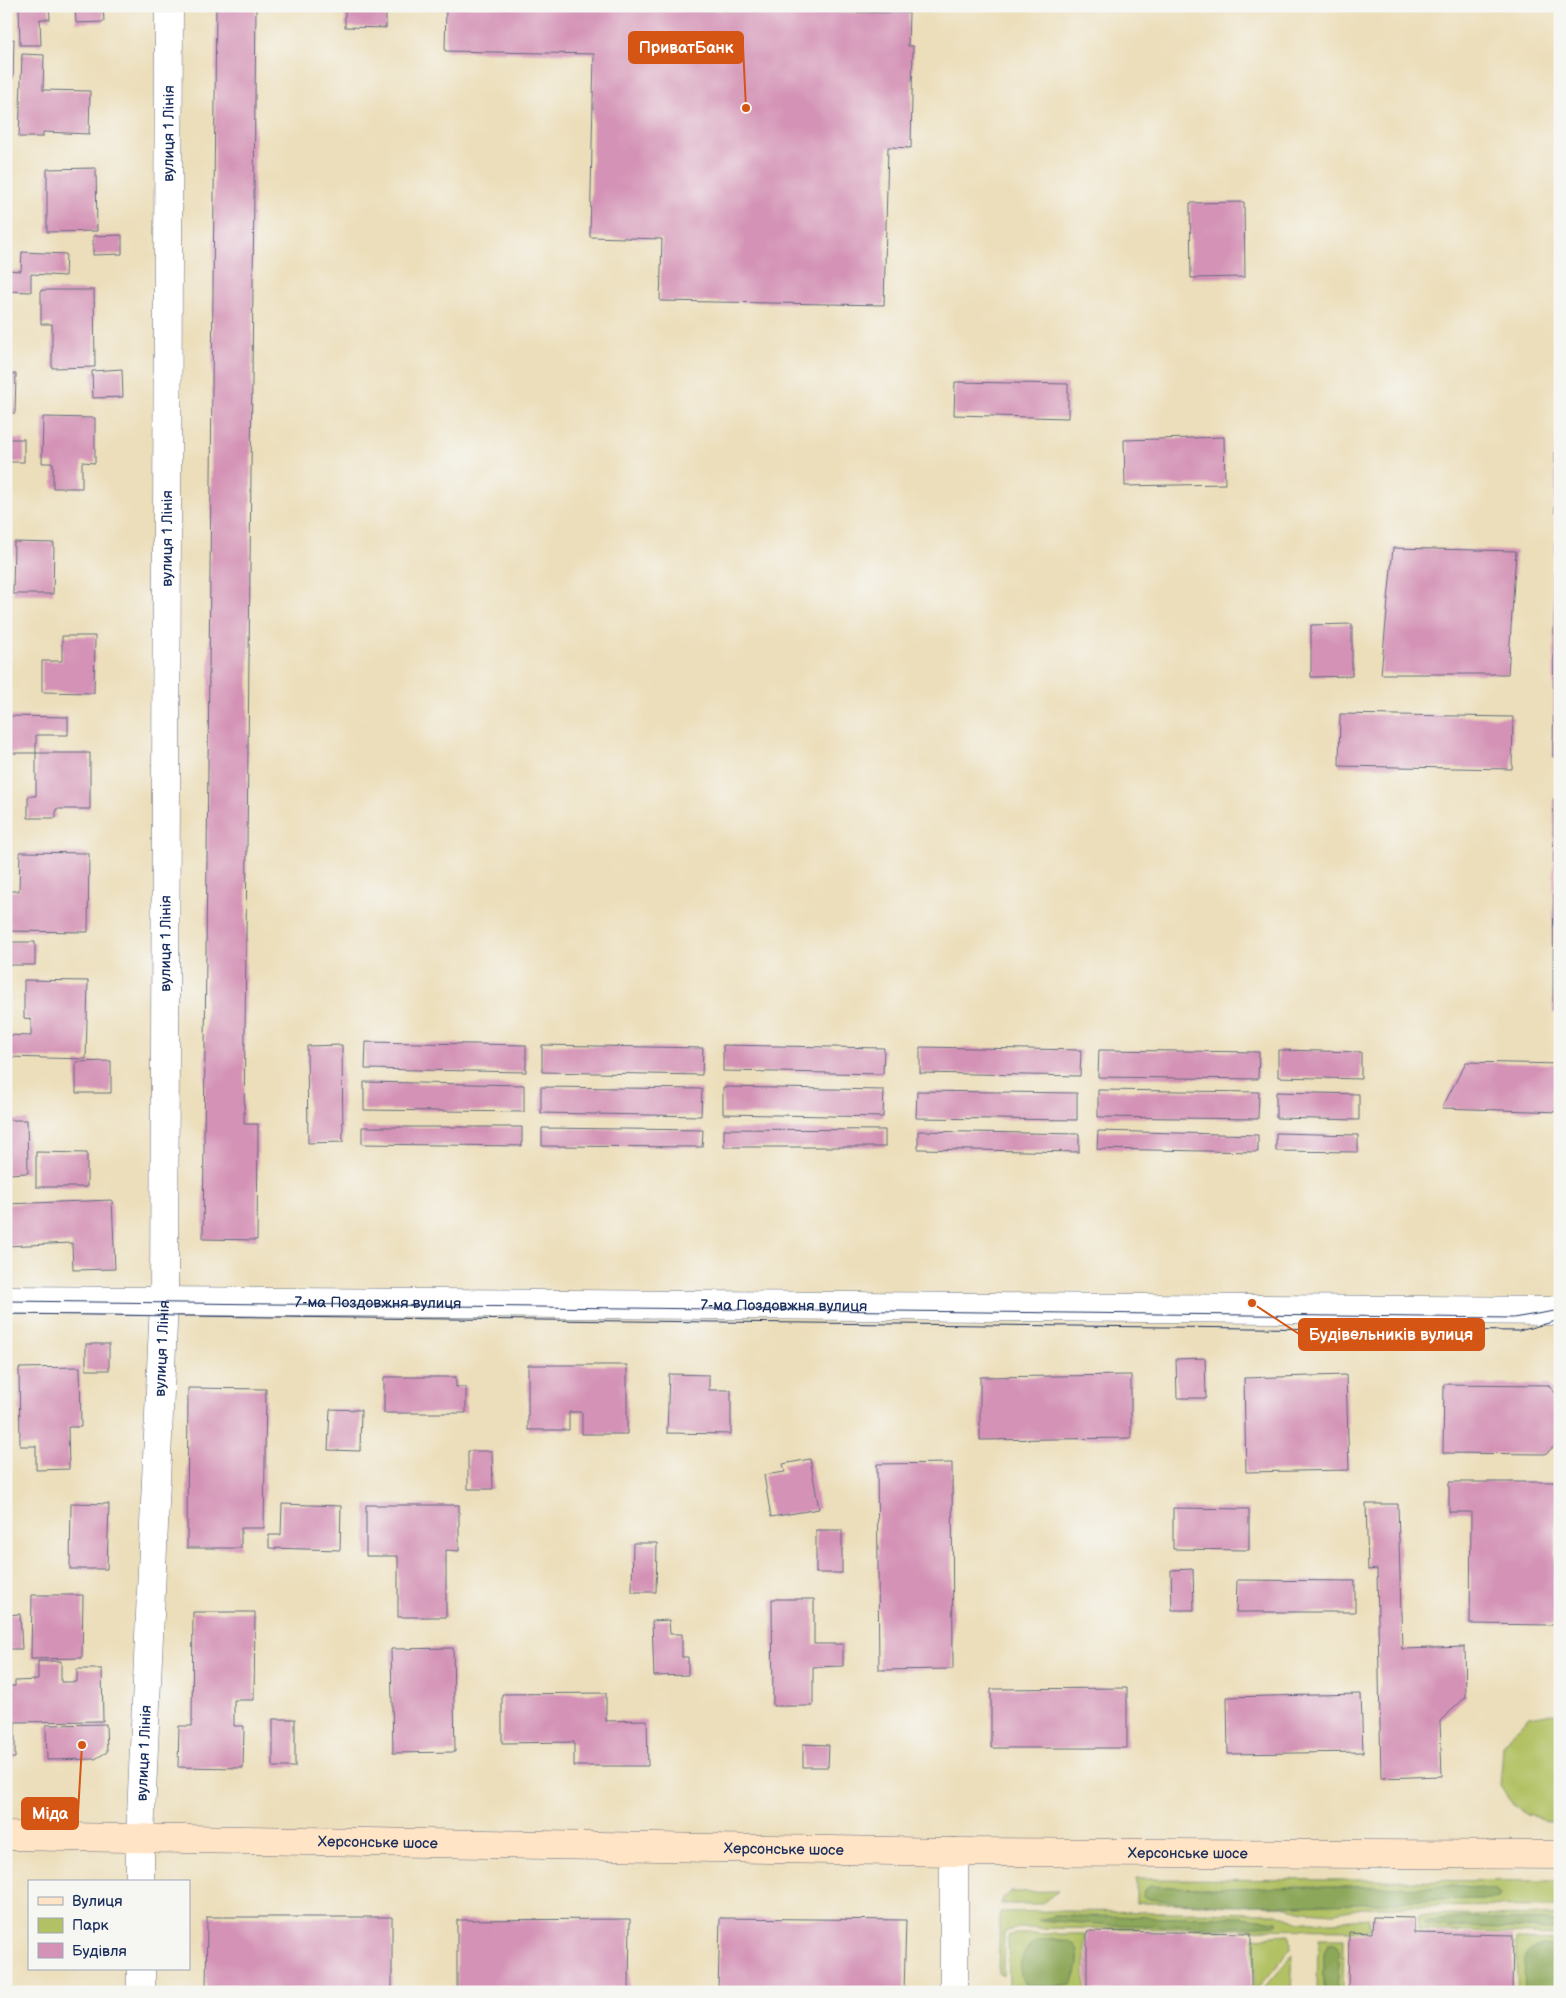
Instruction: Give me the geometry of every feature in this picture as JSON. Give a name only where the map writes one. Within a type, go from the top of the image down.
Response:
[{"type":"main road","name":"Херсонське шосе","points":[[6,1836],[954,1852],[1560,1855]]},
{"type":"street","name":"вулиця 1 Лінія","points":[[140,1880],[140,1837],[164,1302],[168,6]]},
{"type":"street","name":"7-ма Поздовжня вулиця","points":[[6,1300],[1560,1312]]},
{"type":"street","points":[[954,1852],[954,1992]]},
{"type":"street","points":[[140,1992],[141,1970]]},
{"type":"green space","points":[[1556,1712],[1560,1713],[1560,1820],[1547,1821],[1527,1816],[1510,1801],[1500,1786],[1503,1746],[1513,1731],[1530,1717]]},
{"type":"green space","points":[[1136,1879],[1560,1881],[1560,1907],[1373,1906],[1335,1913],[1306,1911],[1277,1905],[1136,1903]]},
{"type":"green space","points":[[1151,1886],[1200,1888],[1462,1886],[1496,1890],[1500,1895],[1498,1898],[1491,1899],[1235,1905],[1150,1899],[1143,1896],[1144,1890]]},
{"type":"green space","points":[[1058,1891],[1041,1904],[1001,1904],[1003,1898],[1011,1892]]},
{"type":"green space","points":[[1000,1912],[1277,1913],[1301,1922],[1333,1922],[1370,1918],[1370,1930],[1018,1928],[1004,1932],[1003,1976],[998,1973]]},
{"type":"green space","points":[[1418,1915],[1560,1916],[1560,1935],[1417,1930]]},
{"type":"green space","points":[[1055,1916],[1241,1917],[1277,1921],[1277,1925],[1238,1927],[1112,1925],[1038,1920]]},
{"type":"green space","points":[[1464,1918],[1549,1921],[1560,1924],[1560,1929],[1449,1927],[1425,1924],[1424,1921]]},
{"type":"green space","points":[[1017,1934],[1085,1934],[1085,1991],[1009,1992],[1008,1936]]},
{"type":"green space","points":[[1290,1935],[1291,1948],[1254,1992],[1254,1937]]},
{"type":"green space","points":[[1318,1939],[1344,1939],[1343,1992],[1317,1992]]},
{"type":"green space","points":[[1517,1939],[1560,1940],[1560,1992],[1516,1992]]},
{"type":"green space","points":[[1043,1940],[1069,1941],[1076,1948],[1078,1962],[1071,1984],[1052,1987],[1024,1984],[1020,1970],[1023,1957],[1030,1946]]},
{"type":"green space","points":[[1328,1944],[1335,1944],[1340,1951],[1337,1992],[1325,1992],[1324,1988],[1324,1953]]},
{"type":"green space","points":[[1544,1945],[1560,1946],[1560,1992],[1524,1992],[1523,1969],[1526,1956],[1530,1951]]},
{"type":"green space","points":[[1293,1954],[1291,1992],[1260,1992]]},
{"type":"building","points":[[49,6],[50,19],[40,19],[41,45],[20,45],[19,7]]},
{"type":"building","points":[[75,6],[103,6],[104,22],[76,23]]},
{"type":"building","points":[[216,6],[256,6],[244,1124],[258,1124],[257,1240],[203,1239]]},
{"type":"building","points":[[345,6],[386,6],[386,28],[345,27]]},
{"type":"building","points":[[446,6],[909,13],[908,46],[913,46],[911,148],[888,147],[884,305],[660,301],[662,239],[590,237],[594,54],[445,51]]},
{"type":"building","points":[[6,39],[14,39],[13,78],[6,78]]},
{"type":"building","points":[[22,54],[44,55],[43,90],[90,91],[89,134],[43,132],[43,137],[19,137]]},
{"type":"building","points":[[96,168],[97,231],[47,232],[47,169]]},
{"type":"building","points":[[1244,202],[1245,277],[1191,278],[1190,203]]},
{"type":"building","points":[[122,235],[122,254],[93,255],[93,236]]},
{"type":"building","points":[[22,252],[66,254],[65,276],[31,274],[31,292],[6,291],[6,270],[21,271]]},
{"type":"building","points":[[41,290],[94,290],[95,367],[52,368],[52,324],[41,324]]},
{"type":"building","points":[[122,369],[123,397],[93,398],[92,371]]},
{"type":"building","points":[[6,374],[16,374],[15,413],[6,413]]},
{"type":"building","points":[[955,382],[1068,384],[1068,418],[954,415]]},
{"type":"building","points":[[43,417],[95,418],[95,463],[82,462],[82,488],[53,488],[53,463],[42,463]]},
{"type":"building","points":[[1224,437],[1225,484],[1125,486],[1124,440]]},
{"type":"building","points":[[6,439],[24,439],[24,462],[6,462]]},
{"type":"building","points":[[1555,445],[1560,445],[1560,512],[1555,512]]},
{"type":"building","points":[[14,542],[54,543],[53,594],[13,594]]},
{"type":"building","points":[[1555,542],[1560,542],[1560,757],[1553,757]]},
{"type":"building","points":[[1393,548],[1516,551],[1508,674],[1381,674]]},
{"type":"building","points":[[1352,624],[1352,676],[1311,677],[1311,625]]},
{"type":"building","points":[[62,636],[95,636],[94,693],[42,692],[42,661],[62,661]]},
{"type":"building","points":[[1340,714],[1513,717],[1512,769],[1339,766]]},
{"type":"building","points":[[6,716],[68,717],[68,735],[36,735],[36,753],[6,753]]},
{"type":"building","points":[[36,753],[90,753],[90,809],[56,809],[56,818],[28,818],[28,796],[36,796]]},
{"type":"building","points":[[1554,798],[1560,798],[1560,1013],[1553,1013]]},
{"type":"building","points":[[20,852],[89,853],[88,932],[6,931],[6,891],[19,891]]},
{"type":"building","points":[[8,942],[35,942],[35,965],[7,965]]},
{"type":"building","points":[[24,980],[88,981],[86,1059],[6,1057],[6,1035],[31,1036],[31,1019],[24,1018]]},
{"type":"building","points":[[366,1042],[526,1045],[526,1072],[365,1069]]},
{"type":"building","points":[[342,1045],[343,1142],[308,1143],[307,1046]]},
{"type":"building","points":[[542,1045],[703,1048],[702,1075],[542,1072]]},
{"type":"building","points":[[723,1045],[884,1048],[883,1074],[723,1071]]},
{"type":"building","points":[[920,1047],[1081,1050],[1080,1076],[920,1073]]},
{"type":"building","points":[[1099,1050],[1259,1052],[1258,1079],[1098,1077]]},
{"type":"building","points":[[1278,1050],[1361,1052],[1361,1079],[1278,1077]]},
{"type":"building","points":[[111,1061],[111,1093],[76,1093],[76,1062]]},
{"type":"building","points":[[1466,1062],[1560,1064],[1560,1112],[1442,1108]]},
{"type":"building","points":[[364,1082],[524,1085],[524,1112],[364,1110]]},
{"type":"building","points":[[541,1087],[702,1089],[701,1116],[541,1113]]},
{"type":"building","points":[[723,1087],[884,1090],[883,1117],[723,1114]]},
{"type":"building","points":[[1098,1090],[1259,1092],[1258,1119],[1098,1117]]},
{"type":"building","points":[[917,1091],[1077,1093],[1077,1120],[916,1118]]},
{"type":"building","points":[[1276,1092],[1359,1094],[1359,1120],[1276,1118]]},
{"type":"building","points":[[7,1120],[27,1120],[28,1173],[7,1174]]},
{"type":"building","points":[[362,1127],[522,1127],[522,1146],[362,1144]]},
{"type":"building","points":[[542,1128],[703,1130],[702,1147],[542,1146]]},
{"type":"building","points":[[724,1129],[885,1130],[885,1147],[724,1147]]},
{"type":"building","points":[[918,1131],[1079,1134],[1079,1152],[918,1149]]},
{"type":"building","points":[[1098,1131],[1258,1135],[1258,1152],[1097,1149]]},
{"type":"building","points":[[1276,1133],[1358,1135],[1358,1152],[1276,1151]]},
{"type":"building","points":[[36,1152],[87,1153],[87,1187],[36,1187]]},
{"type":"building","points":[[112,1200],[115,1269],[73,1270],[72,1243],[6,1246],[6,1204]]},
{"type":"building","points":[[86,1344],[109,1344],[109,1370],[86,1370]]},
{"type":"building","points":[[1205,1358],[1206,1398],[1177,1398],[1176,1359]]},
{"type":"building","points":[[528,1365],[627,1365],[627,1434],[582,1434],[582,1412],[569,1412],[569,1430],[528,1430]]},
{"type":"building","points":[[80,1367],[81,1427],[68,1427],[69,1469],[36,1470],[36,1446],[20,1446],[19,1368]]},
{"type":"building","points":[[669,1374],[709,1375],[709,1390],[731,1390],[731,1434],[667,1433]]},
{"type":"building","points":[[1131,1375],[1131,1438],[980,1440],[980,1377]]},
{"type":"building","points":[[1346,1375],[1349,1470],[1246,1472],[1244,1378]]},
{"type":"building","points":[[384,1377],[456,1377],[456,1387],[466,1387],[466,1413],[384,1413]]},
{"type":"building","points":[[1444,1384],[1548,1385],[1560,1398],[1560,1442],[1545,1454],[1443,1453]]},
{"type":"building","points":[[188,1388],[266,1389],[264,1528],[241,1528],[241,1548],[187,1548]]},
{"type":"building","points":[[330,1409],[361,1410],[360,1451],[328,1450]]},
{"type":"building","points":[[468,1451],[492,1451],[493,1489],[468,1489]]},
{"type":"building","points":[[810,1459],[819,1509],[771,1517],[764,1475],[785,1472],[783,1464]]},
{"type":"building","points":[[952,1463],[953,1669],[879,1670],[877,1464]]},
{"type":"building","points":[[1449,1482],[1560,1482],[1560,1513],[1556,1513],[1555,1625],[1470,1624],[1471,1512],[1449,1512]]},
{"type":"building","points":[[71,1503],[109,1504],[107,1569],[70,1569]]},
{"type":"building","points":[[282,1504],[341,1506],[340,1550],[269,1548],[269,1535],[281,1535]]},
{"type":"building","points":[[1366,1504],[1398,1504],[1402,1649],[1465,1647],[1466,1697],[1440,1721],[1442,1776],[1381,1778],[1377,1569],[1368,1570]]},
{"type":"building","points":[[366,1505],[459,1505],[459,1551],[446,1550],[446,1617],[398,1617],[398,1556],[366,1556]]},
{"type":"building","points":[[1173,1508],[1249,1509],[1249,1550],[1173,1549]]},
{"type":"building","points":[[816,1530],[842,1530],[842,1573],[816,1573]]},
{"type":"building","points":[[633,1543],[657,1543],[656,1592],[632,1592]]},
{"type":"building","points":[[1193,1569],[1194,1610],[1172,1610],[1171,1570]]},
{"type":"building","points":[[1237,1580],[1355,1581],[1355,1612],[1236,1612]]},
{"type":"building","points":[[32,1595],[83,1595],[82,1658],[31,1659]]},
{"type":"building","points":[[772,1599],[814,1599],[814,1644],[843,1644],[843,1666],[813,1667],[813,1706],[773,1706]]},
{"type":"building","points":[[193,1612],[255,1612],[254,1700],[234,1700],[234,1726],[244,1726],[243,1768],[178,1767],[179,1726],[192,1726]]},
{"type":"building","points":[[20,1614],[22,1649],[6,1649],[6,1615]]},
{"type":"building","points":[[669,1620],[670,1634],[682,1634],[682,1657],[688,1657],[688,1675],[654,1676],[652,1621]]},
{"type":"building","points":[[453,1648],[455,1752],[393,1753],[391,1649]]},
{"type":"building","points":[[38,1661],[61,1661],[61,1682],[77,1682],[77,1669],[102,1669],[103,1721],[15,1722],[15,1758],[6,1758],[6,1686],[15,1686],[15,1681],[38,1680]]},
{"type":"building","points":[[1127,1688],[1127,1748],[991,1748],[991,1689]]},
{"type":"building","points":[[606,1693],[606,1721],[647,1720],[648,1766],[574,1766],[574,1742],[502,1743],[502,1694]]},
{"type":"building","points":[[1361,1694],[1363,1752],[1228,1754],[1227,1697]]},
{"type":"building","points":[[273,1719],[295,1719],[295,1767],[273,1767]]},
{"type":"building","points":[[106,1724],[107,1752],[95,1759],[47,1760],[46,1725]]},
{"type":"building","points":[[803,1744],[829,1745],[828,1767],[803,1767]]},
{"type":"building","points":[[207,1917],[392,1917],[392,1992],[206,1992]]},
{"type":"building","points":[[1373,1917],[1414,1918],[1414,1933],[1513,1935],[1512,1992],[1348,1992],[1349,1932],[1372,1933]]},
{"type":"building","points":[[720,1918],[906,1920],[904,1992],[718,1991]]},
{"type":"building","points":[[630,1919],[629,1991],[457,1991],[457,1920]]},
{"type":"building","points":[[1087,1931],[1251,1933],[1251,1992],[1087,1991]]},
{"type":"tram line","points":[[6,1301],[1513,1318],[1560,1309]]},
{"type":"tram line","points":[[6,1314],[1519,1331],[1560,1320]]},
{"type":"place","name":"ПриватБанк","points":[[746,108]]},
{"type":"place","name":"Будівельників вулиця","points":[[1252,1303]]},
{"type":"place","name":"Міда","points":[[82,1745]]}]
